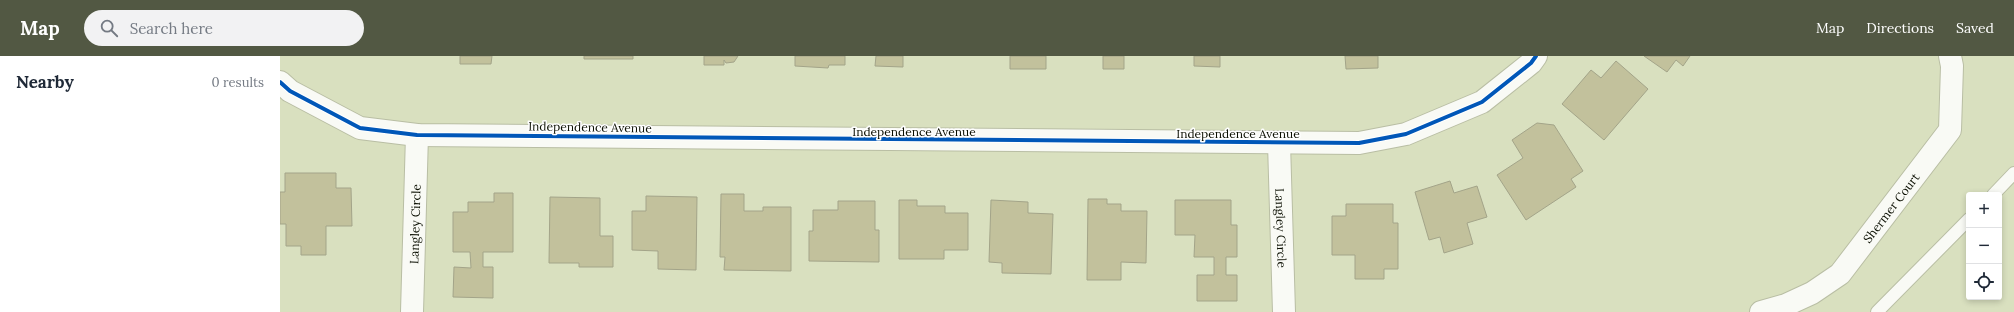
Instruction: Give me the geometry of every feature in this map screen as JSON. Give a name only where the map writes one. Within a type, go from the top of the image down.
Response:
[{"type":"street","name":"Independence Avenue","points":[[283,91],[360,128],[417,135],[1359,143],[1406,134],[1482,102],[1531,63],[1536,56]]},
{"type":"street","name":"Shermer Court","points":[[1761,312],[1786,305],[1812,293],[1840,274],[1950,130],[1952,66],[1950,56]]},
{"type":"street","name":"Langley Circle","points":[[412,312],[417,135]]},
{"type":"street","name":"Langley Circle","points":[[1279,143],[1284,312]]},
{"type":"lane","points":[[1996,192],[2014,173]]},
{"type":"lane","points":[[1877,312],[1966,222]]},
{"type":"building","points":[[460,56],[492,56],[491,64],[460,64]]},
{"type":"building","points":[[584,56],[633,56],[633,59],[584,59]]},
{"type":"building","points":[[704,56],[738,56],[734,62],[726,63],[724,60],[724,65],[704,65]]},
{"type":"building","points":[[795,56],[845,56],[845,65],[829,65],[828,68],[795,66]]},
{"type":"building","points":[[876,56],[903,56],[903,67],[875,66]]},
{"type":"building","points":[[1010,56],[1046,56],[1046,69],[1010,69]]},
{"type":"building","points":[[1103,56],[1124,56],[1124,69],[1103,69]]},
{"type":"building","points":[[1194,56],[1220,56],[1220,67],[1194,66]]},
{"type":"building","points":[[1345,56],[1378,56],[1378,68],[1346,69]]},
{"type":"building","points":[[1644,56],[1690,56],[1683,66],[1676,60],[1667,72]]},
{"type":"building","points":[[1616,61],[1648,89],[1604,140],[1562,104],[1591,70],[1601,78]]},
{"type":"building","points":[[1537,123],[1554,125],[1583,171],[1571,179],[1576,187],[1526,220],[1497,175],[1523,158],[1512,140]]},
{"type":"building","points":[[285,173],[336,173],[336,188],[351,188],[352,226],[326,226],[326,255],[301,255],[301,246],[286,246],[286,224],[280,224],[280,192],[285,192]]},
{"type":"building","points":[[1450,181],[1454,193],[1477,186],[1487,217],[1467,223],[1473,244],[1444,253],[1440,237],[1429,240],[1415,192]]},
{"type":"building","points":[[494,193],[513,193],[513,252],[483,252],[483,267],[493,267],[493,298],[453,297],[454,267],[471,268],[470,252],[453,252],[453,212],[468,212],[468,202],[494,202]]},
{"type":"building","points":[[721,194],[744,194],[744,211],[763,211],[763,207],[791,207],[791,271],[724,270],[725,257],[720,257]]},
{"type":"building","points":[[646,196],[697,197],[696,270],[658,269],[658,251],[632,250],[632,211],[646,211]]},
{"type":"building","points":[[550,197],[600,198],[600,236],[613,236],[613,267],[579,267],[579,263],[549,263]]},
{"type":"building","points":[[1088,199],[1107,199],[1107,204],[1121,204],[1121,211],[1147,211],[1146,263],[1121,262],[1121,280],[1087,280]]},
{"type":"building","points":[[899,200],[917,200],[917,206],[945,206],[945,213],[968,213],[968,250],[944,250],[944,259],[899,259]]},
{"type":"building","points":[[991,200],[1028,202],[1028,213],[1053,214],[1051,274],[1002,273],[1002,263],[989,262]]},
{"type":"building","points":[[1175,200],[1231,200],[1231,225],[1237,225],[1237,257],[1226,257],[1226,275],[1237,275],[1237,301],[1197,301],[1197,275],[1214,275],[1214,257],[1194,257],[1195,235],[1175,235]]},
{"type":"building","points":[[838,201],[875,201],[875,230],[879,230],[879,262],[809,261],[809,231],[813,231],[813,210],[838,210]]},
{"type":"building","points":[[1346,204],[1393,204],[1393,223],[1398,223],[1398,269],[1384,269],[1384,279],[1355,279],[1355,255],[1332,255],[1332,216],[1346,216]]},
{"type":"cycle path","points":[[280,82],[290,91],[360,128],[417,135],[1359,143],[1406,134],[1482,102],[1531,63],[1536,56]]}]
